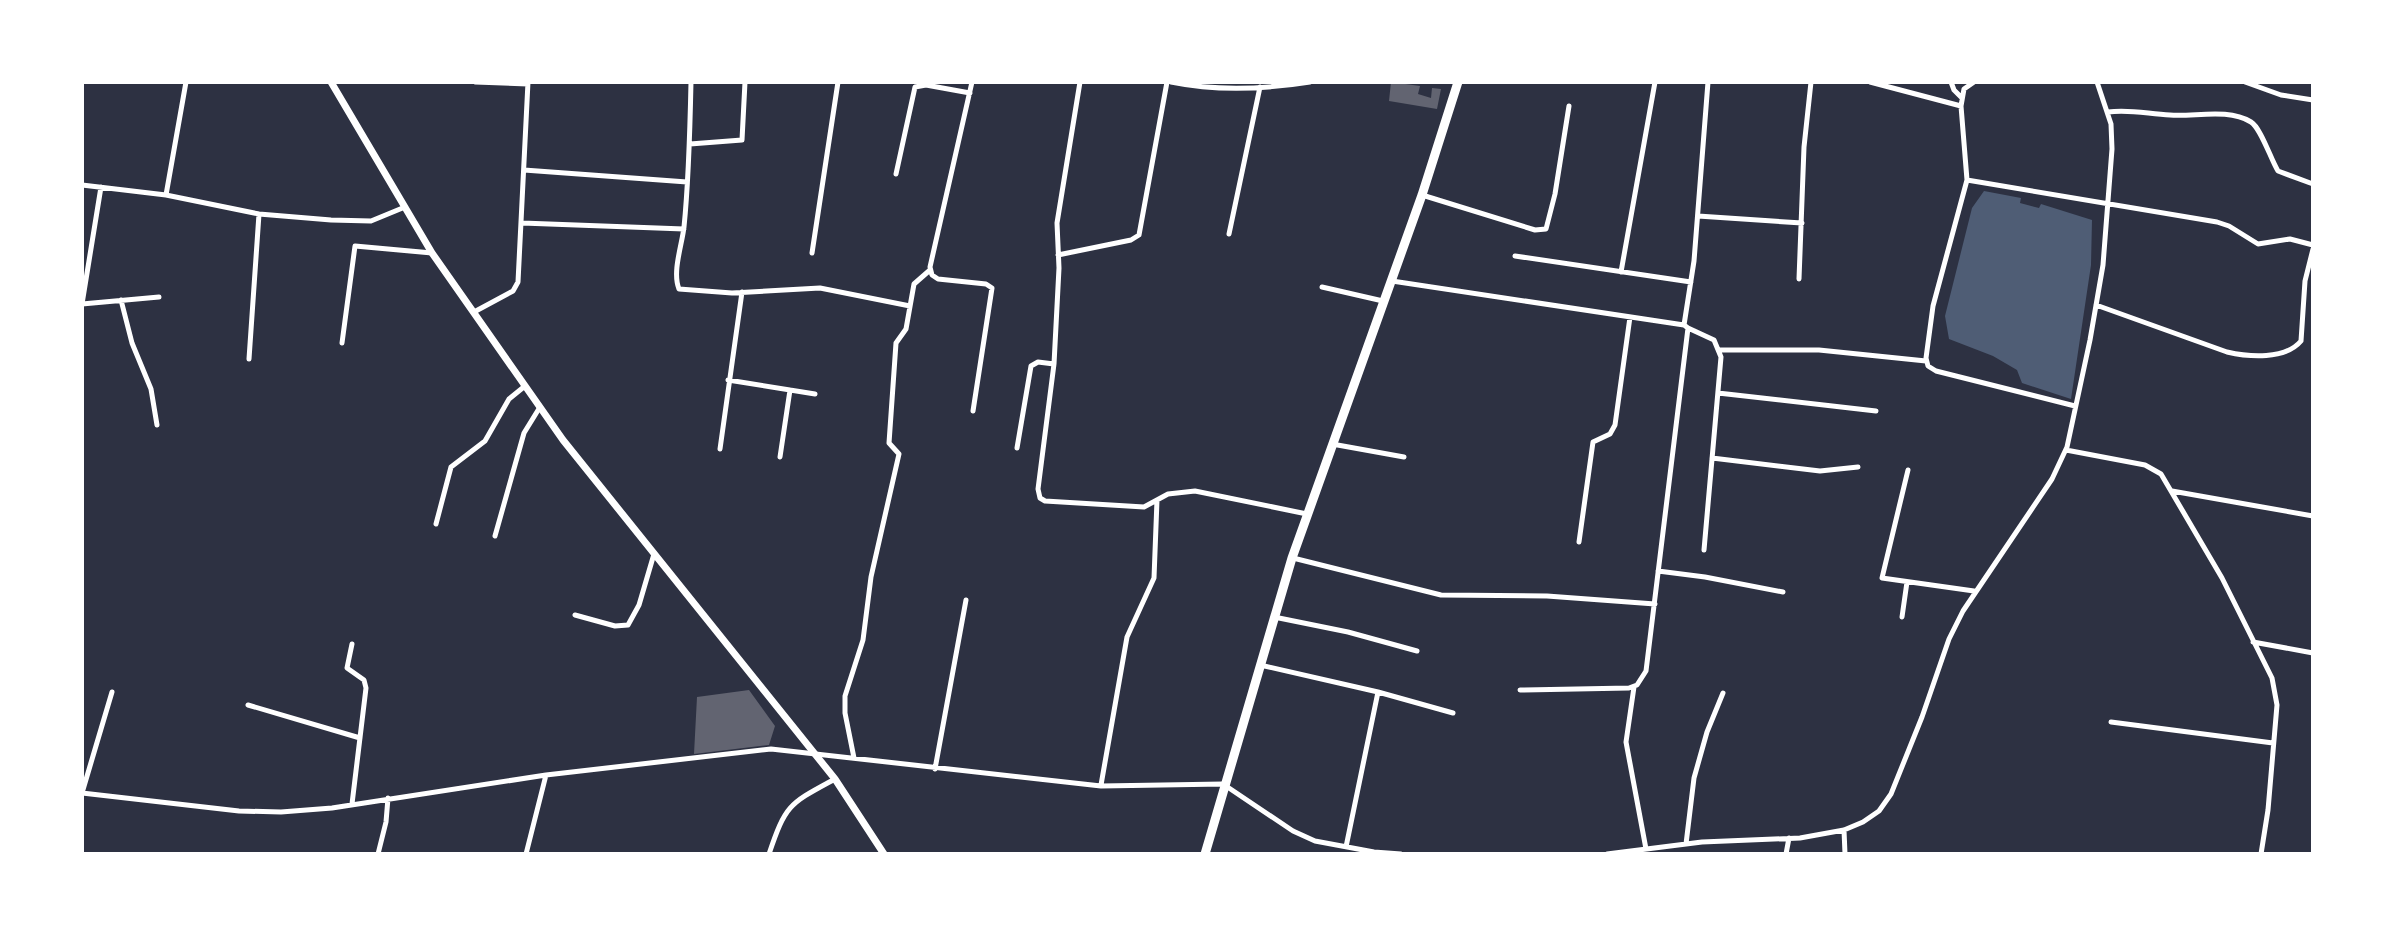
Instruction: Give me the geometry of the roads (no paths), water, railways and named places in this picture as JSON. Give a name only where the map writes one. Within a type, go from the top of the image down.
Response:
[{"type":"highway","points":[[1205,854],[1223,784],[1292,558],[1422,195],[1454,83]]},
{"type":"main road","points":[[331,82],[432,253],[540,407],[835,779],[884,854]]},
{"type":"street","points":[[166,195],[186,82]]},
{"type":"street","points":[[473,313],[516,287],[528,83],[475,82]]},
{"type":"street","points":[[691,82],[690,144],[677,280],[679,289],[742,292],[820,288],[910,306]]},
{"type":"street","points":[[690,144],[742,140],[745,82]]},
{"type":"street","points":[[812,253],[838,82]]},
{"type":"street","points":[[972,82],[930,270],[938,279],[986,284],[992,288],[973,411]]},
{"type":"street","points":[[1080,82],[1057,223],[1054,364],[1038,489],[1040,498],[1045,501],[1140,507],[1175,492],[1195,491],[1307,514]]},
{"type":"street","points":[[1058,255],[1131,240],[1139,235],[1169,82],[1188,86],[1260,87],[1310,82]]},
{"type":"street","points":[[1621,272],[1655,82]]},
{"type":"street","points":[[1646,849],[1626,742],[1634,687],[1646,671],[1655,604],[1698,216],[1708,82]]},
{"type":"street","points":[[1799,279],[1805,134],[1811,82]]},
{"type":"street","points":[[1870,82],[1961,106]]},
{"type":"street","points":[[1951,82],[1961,97]]},
{"type":"street","points":[[1974,82],[1964,89],[1961,97],[1967,180],[1933,306],[1926,361],[1936,371],[2075,406]]},
{"type":"street","points":[[1607,854],[1686,844],[1789,838],[1844,830],[1879,811],[1891,794],[1949,639],[1974,591],[2052,479],[2066,450],[2096,305],[2108,204],[2111,124],[2097,82]]},
{"type":"street","points":[[2245,82],[2281,95],[2313,100]]},
{"type":"street","points":[[896,174],[915,87],[926,85],[970,93]]},
{"type":"street","points":[[1229,234],[1260,87]]},
{"type":"street","points":[[1422,195],[1535,230],[1546,229],[1555,194],[1569,106]]},
{"type":"street","points":[[2108,112],[2131,110],[2168,115],[2206,114],[2249,121],[2256,127],[2278,171],[2313,184]]},
{"type":"street","points":[[524,170],[687,182]]},
{"type":"street","points":[[1967,180],[2217,222],[2258,244],[2294,239],[2313,247],[2305,281],[2301,341],[2296,347],[2273,354],[2247,356],[2227,352],[2096,305]]},
{"type":"street","points":[[82,185],[166,195],[259,214],[371,221],[405,207]]},
{"type":"street","points":[[101,187],[82,304],[159,297]]},
{"type":"street","points":[[249,359],[259,214]]},
{"type":"street","points":[[1698,216],[1802,223]]},
{"type":"street","points":[[522,223],[684,229]]},
{"type":"street","points":[[342,343],[355,246],[432,253]]},
{"type":"street","points":[[1515,256],[1691,282]]},
{"type":"street","points":[[854,758],[845,713],[845,696],[863,640],[871,577],[899,454],[889,443],[895,347],[906,329],[916,281],[930,270]]},
{"type":"street","points":[[1391,281],[1686,326],[1714,340],[1720,350],[1718,393],[1704,550]]},
{"type":"street","points":[[1322,287],[1384,301]]},
{"type":"street","points":[[720,449],[742,292]]},
{"type":"street","points":[[121,300],[132,343],[151,389],[157,425]]},
{"type":"street","points":[[1579,542],[1593,442],[1610,434],[1615,425],[1630,317]]},
{"type":"street","points":[[1720,350],[1801,349],[1926,361]]},
{"type":"street","points":[[1017,448],[1031,366],[1038,362],[1054,364]]},
{"type":"street","points":[[728,380],[815,394]]},
{"type":"street","points":[[436,524],[451,467],[485,441],[509,399],[525,386]]},
{"type":"street","points":[[780,457],[790,390]]},
{"type":"street","points":[[1718,393],[1876,411]]},
{"type":"street","points":[[495,536],[524,433],[540,407]]},
{"type":"street","points":[[1331,444],[1404,457]]},
{"type":"street","points":[[2066,450],[2145,465],[2161,474],[2222,578],[2252,642],[2267,666],[2276,695],[2268,810],[2261,854]]},
{"type":"street","points":[[1712,458],[1820,471],[1858,467]]},
{"type":"street","points":[[1908,470],[1882,578],[1974,591]]},
{"type":"street","points":[[2171,491],[2313,516]]},
{"type":"street","points":[[1101,786],[1125,647],[1154,578],[1157,499]]},
{"type":"street","points":[[575,615],[615,626],[628,625],[639,605],[654,554]]},
{"type":"street","points":[[1292,558],[1441,595],[1547,596],[1655,604]]},
{"type":"street","points":[[1658,571],[1697,575],[1783,592]]},
{"type":"street","points":[[1902,617],[1907,582]]},
{"type":"street","points":[[935,769],[966,600]]},
{"type":"street","points":[[1273,617],[1348,632],[1417,651]]},
{"type":"street","points":[[2252,642],[2313,653]]},
{"type":"street","points":[[352,644],[347,668],[364,680],[366,688],[352,804]]},
{"type":"street","points":[[1259,665],[1453,713]]},
{"type":"street","points":[[1520,690],[1619,690],[1634,687]]},
{"type":"street","points":[[112,692],[82,793],[249,812],[281,812],[756,749],[811,752],[935,769],[1101,786],[1223,784],[1293,831],[1315,841],[1374,853],[1401,854]]},
{"type":"street","points":[[1346,847],[1378,692]]},
{"type":"street","points":[[1686,844],[1694,778],[1707,732],[1723,693]]},
{"type":"street","points":[[248,705],[360,738]]},
{"type":"street","points":[[2111,722],[2273,743]]},
{"type":"street","points":[[526,854],[546,775]]},
{"type":"street","points":[[769,854],[787,809],[795,801],[835,779]]},
{"type":"street","points":[[378,854],[388,798]]},
{"type":"street","points":[[1844,830],[1845,854]]},
{"type":"street","points":[[1786,854],[1789,838]]},
{"type":"water","points":[[1984,191],[2021,198],[2020,203],[2039,208],[2041,204],[2092,220],[2091,265],[2071,399],[2022,383],[2017,370],[1993,356],[1949,339],[1945,316],[1972,208]]}]
